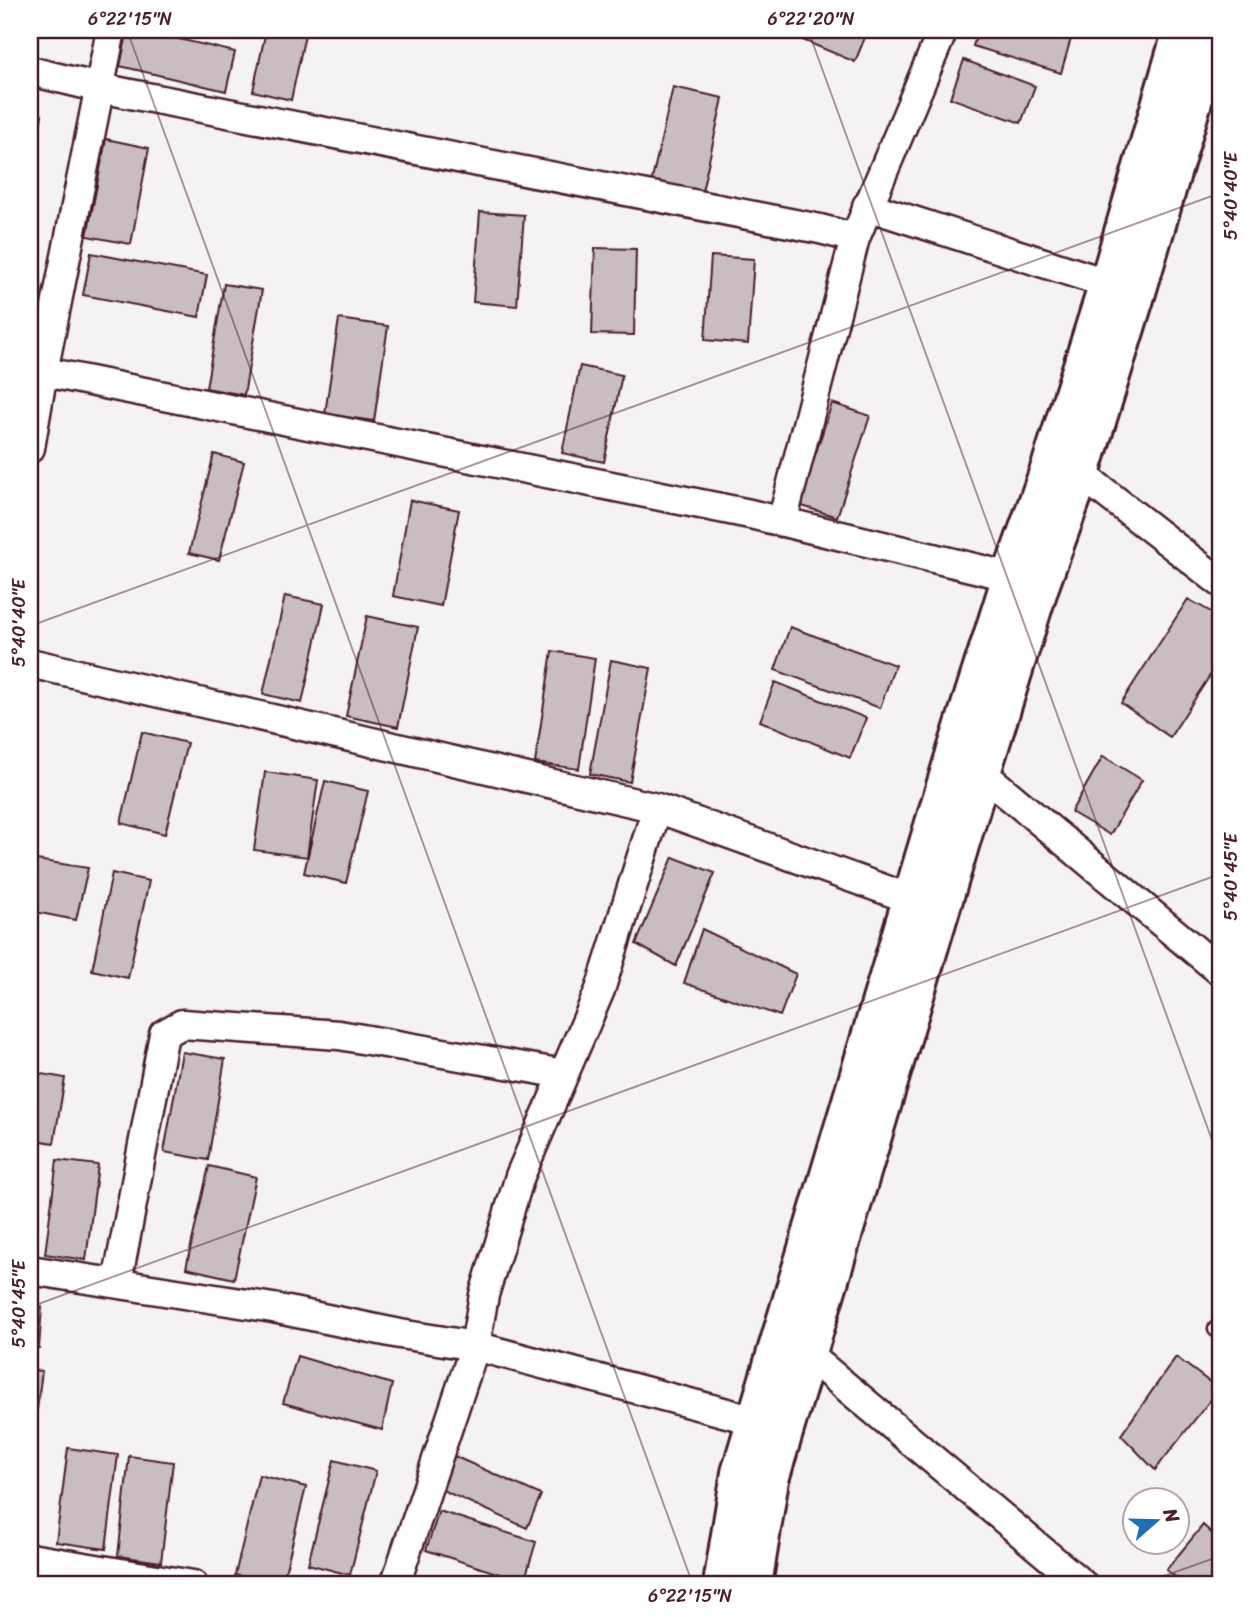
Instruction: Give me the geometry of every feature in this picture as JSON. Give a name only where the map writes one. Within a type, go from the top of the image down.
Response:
[{"type":"street","points":[[30,448],[36,371],[111,30]]},
{"type":"street","points":[[782,522],[855,238],[943,30]]},
{"type":"street","points":[[723,1585],[741,1473],[953,763],[1109,284],[1183,30]]},
{"type":"street","points":[[752,1585],[769,1479],[1039,586],[1080,473],[1136,292],[1210,82],[1213,30]]},
{"type":"street","points":[[30,71],[100,88],[821,229],[855,238]]},
{"type":"street","points":[[867,206],[1109,284]]},
{"type":"street","points":[[36,371],[782,522],[1012,577]]},
{"type":"street","points":[[1080,473],[1220,582]]},
{"type":"street","points":[[30,663],[657,808],[914,900]]},
{"type":"street","points":[[981,772],[1220,971]]},
{"type":"street","points":[[394,1585],[475,1346],[485,1295],[520,1176],[600,990],[657,808]]},
{"type":"street","points":[[117,1283],[164,1034],[172,1028],[182,1024],[340,1035],[564,1074]]},
{"type":"street","points":[[30,1270],[273,1308],[475,1346],[757,1421]]},
{"type":"street","points":[[807,1354],[1083,1585]]},
{"type":"street","points":[[30,1558],[193,1585]]},
{"type":"building","points":[[128,30],[140,30],[235,52],[226,91],[120,66]]},
{"type":"building","points":[[266,30],[306,30],[291,100],[253,91]]},
{"type":"building","points":[[779,30],[868,30],[855,62]]},
{"type":"building","points":[[978,30],[1056,30],[1072,35],[1061,73],[973,46]]},
{"type":"building","points":[[964,60],[1035,86],[1021,123],[950,98]]},
{"type":"building","points":[[673,87],[723,98],[701,196],[651,184]]},
{"type":"building","points":[[30,112],[42,115],[30,181]]},
{"type":"building","points":[[106,139],[149,148],[131,244],[87,236]]},
{"type":"building","points":[[480,212],[524,215],[517,306],[473,302]]},
{"type":"building","points":[[595,248],[636,249],[634,335],[592,334]]},
{"type":"building","points":[[91,253],[207,275],[199,317],[83,295]]},
{"type":"building","points":[[711,256],[754,259],[748,344],[705,340]]},
{"type":"building","points":[[224,284],[262,290],[244,395],[206,388]]},
{"type":"building","points":[[339,319],[388,326],[374,421],[325,414]]},
{"type":"building","points":[[580,366],[622,375],[604,462],[562,453]]},
{"type":"building","points":[[832,403],[870,416],[837,517],[799,505]]},
{"type":"building","points":[[214,454],[244,462],[219,560],[189,553]]},
{"type":"building","points":[[410,500],[459,510],[441,606],[393,596]]},
{"type":"building","points":[[285,596],[324,604],[302,703],[263,694]]},
{"type":"building","points":[[1188,599],[1220,617],[1220,660],[1170,737],[1121,703]]},
{"type":"building","points":[[367,616],[418,627],[398,727],[346,716]]},
{"type":"building","points":[[790,627],[895,665],[880,708],[775,670]]},
{"type":"building","points":[[552,651],[595,658],[579,769],[535,763]]},
{"type":"building","points":[[611,660],[651,668],[630,782],[590,774]]},
{"type":"building","points":[[775,682],[866,718],[850,758],[760,721]]},
{"type":"building","points":[[142,732],[187,743],[165,834],[121,823]]},
{"type":"building","points":[[1103,756],[1142,780],[1110,835],[1071,812]]},
{"type":"building","points":[[265,772],[318,780],[307,857],[254,850]]},
{"type":"building","points":[[325,781],[368,791],[346,883],[304,873]]},
{"type":"building","points":[[673,857],[715,873],[676,966],[636,944]]},
{"type":"building","points":[[30,859],[88,868],[76,920],[30,911]]},
{"type":"building","points":[[112,873],[149,881],[128,978],[92,970]]},
{"type":"building","points":[[702,929],[796,974],[780,1016],[684,983]]},
{"type":"building","points":[[30,1012],[36,1013],[30,1052]]},
{"type":"building","points":[[182,1052],[225,1059],[208,1160],[164,1152]]},
{"type":"building","points":[[30,1072],[65,1078],[54,1143],[30,1139]]},
{"type":"building","points":[[57,1160],[98,1165],[86,1260],[45,1254]]},
{"type":"building","points":[[209,1166],[256,1177],[234,1279],[186,1268]]},
{"type":"building","points":[[30,1306],[42,1307],[39,1348],[30,1348]]},
{"type":"building","points":[[297,1356],[392,1384],[382,1430],[283,1403]]},
{"type":"building","points":[[1176,1357],[1219,1389],[1155,1470],[1121,1435]]},
{"type":"building","points":[[30,1370],[42,1371],[37,1409],[30,1408]]},
{"type":"building","points":[[68,1448],[118,1455],[106,1549],[56,1542]]},
{"type":"building","points":[[445,1452],[541,1495],[527,1528],[431,1485]]},
{"type":"building","points":[[129,1456],[173,1462],[161,1562],[118,1556]]},
{"type":"building","points":[[334,1460],[376,1471],[350,1575],[308,1564]]},
{"type":"building","points":[[259,1475],[306,1487],[282,1585],[235,1575]]},
{"type":"building","points":[[439,1511],[536,1542],[524,1582],[426,1550]]},
{"type":"building","points":[[1203,1525],[1220,1541],[1220,1585],[1186,1585],[1166,1570],[1178,1556],[1190,1556],[1190,1541]]}]
